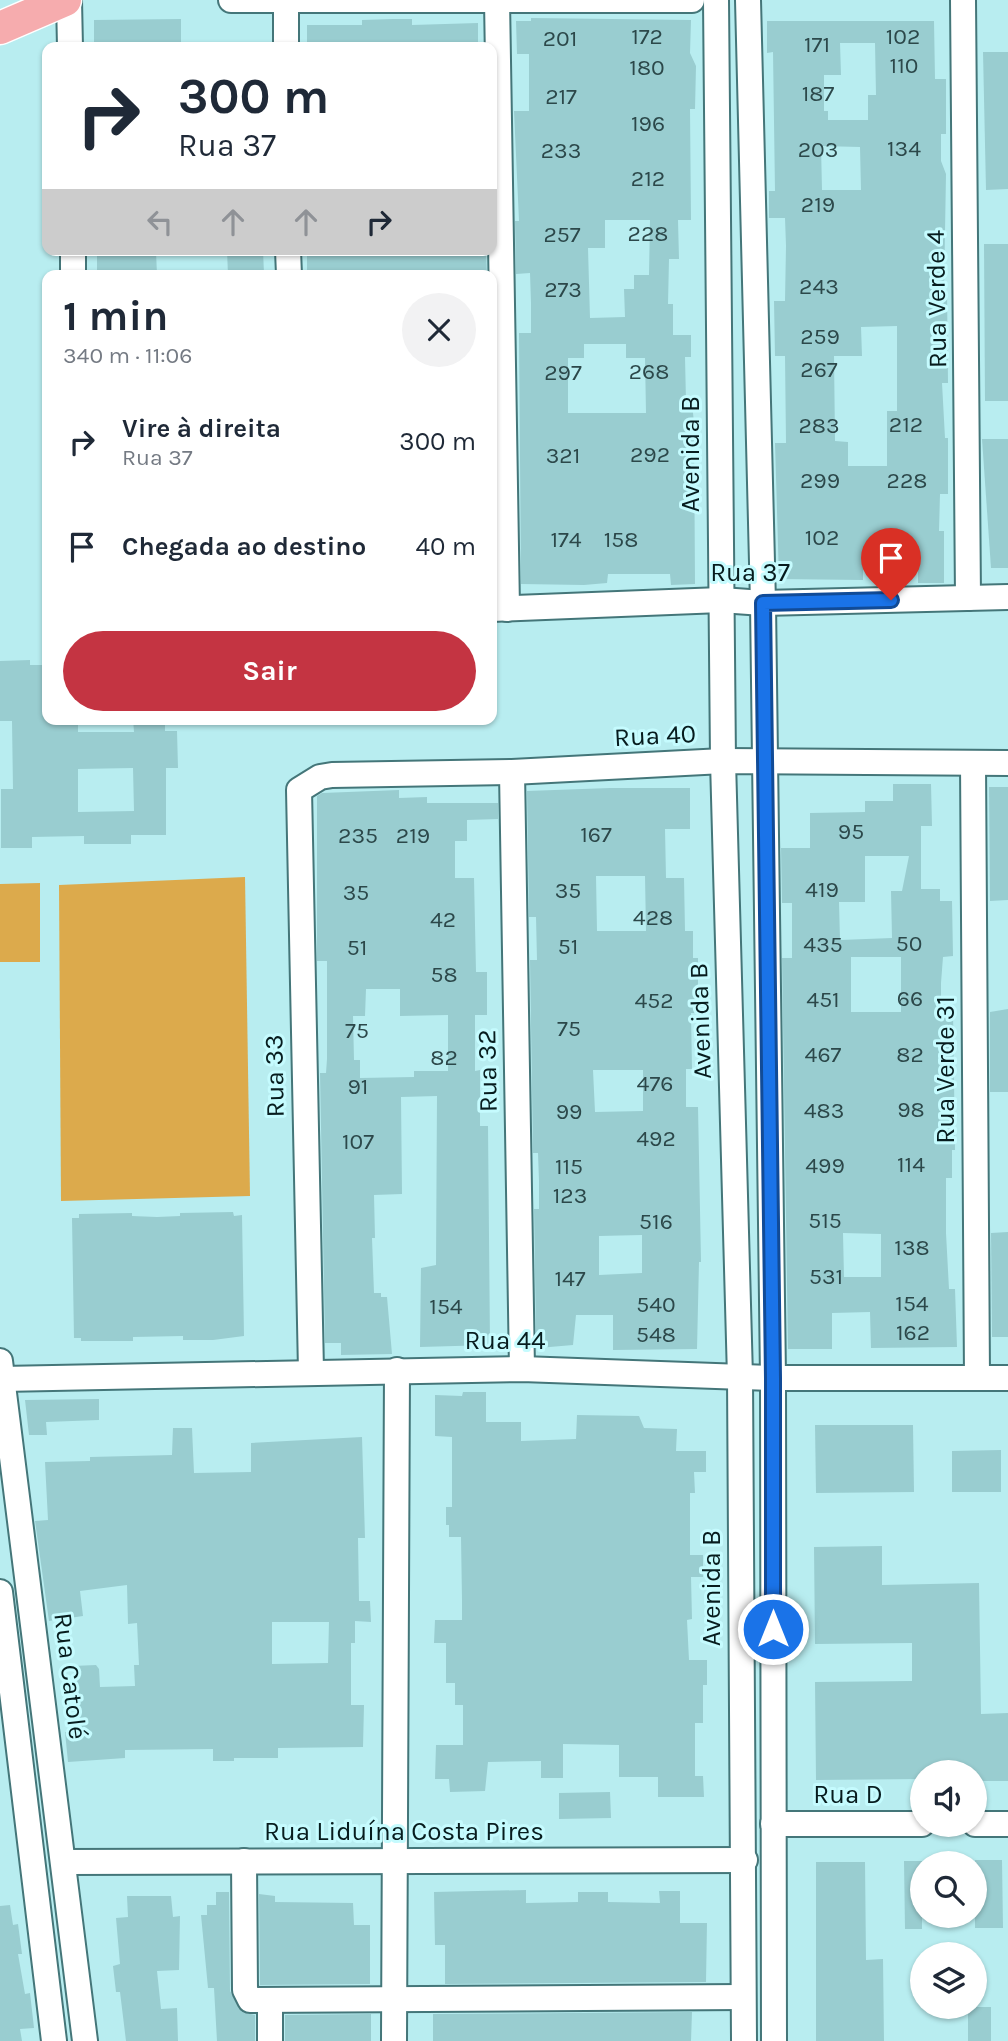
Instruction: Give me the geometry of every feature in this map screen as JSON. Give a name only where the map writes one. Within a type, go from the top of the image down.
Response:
[{"type":"main road","points":[[0,28],[67,0]]},
{"type":"street","points":[[67,0],[70,42]]},
{"type":"street","points":[[231,0],[692,0]]},
{"type":"street","points":[[286,0],[286,42]]},
{"type":"street","points":[[497,0],[500,609]]},
{"type":"street","name":"Avenida B","points":[[716,0],[723,761],[740,1377],[744,2041]]},
{"type":"street","points":[[748,0],[763,603],[768,976],[773,1378],[774,2041]]},
{"type":"street","name":"Rua Verde 4","points":[[962,0],[968,598]]},
{"type":"street","name":"Rua 37","points":[[500,609],[721,600],[763,603],[1008,597]]},
{"type":"street","name":"Rua 40","points":[[308,783],[332,775],[512,772],[723,761],[1008,763]]},
{"type":"street","name":"Rua Verde 31","points":[[973,763],[977,1377]]},
{"type":"street","name":"Rua 32","points":[[512,772],[522,1369]]},
{"type":"street","name":"Rua 33","points":[[308,783],[299,790],[297,800],[311,1371]]},
{"type":"street","points":[[728,977],[768,976]]},
{"type":"street","name":"Rua 44","points":[[1,1370],[522,1369],[773,1378],[1008,1378]]},
{"type":"street","name":"Rua Catolé","points":[[1,1370],[85,2041]]},
{"type":"street","points":[[394,2041],[397,1370]]},
{"type":"street","points":[[0,1592],[6,1686],[54,2041]]},
{"type":"street","name":"Rua D","points":[[773,1824],[910,1824]]},
{"type":"street","points":[[987,1824],[1008,1824]]},
{"type":"street","name":"Rua Liduína Costa Pires","points":[[64,1862],[745,1860]]},
{"type":"street","points":[[244,1861],[246,1997],[250,2000],[270,2002],[743,1997]]},
{"type":"street","points":[[270,2002],[270,2041]]},
{"type":"street","points":[[50,2010],[81,2007]]},
{"type":"shaded area","points":[[245,877],[250,1196],[61,1201],[59,885]]},
{"type":"shaded area","points":[[40,883],[40,962],[0,962],[0,884]]},
{"type":"building","points":[[531,18],[691,20],[690,53],[696,66],[695,109],[690,109],[691,220],[678,220],[679,259],[669,259],[668,304],[673,304],[673,335],[691,335],[691,357],[685,357],[686,402],[692,403],[694,423],[695,584],[671,585],[670,574],[608,574],[607,583],[521,584],[519,333],[531,333],[531,303],[530,273],[516,274],[515,221],[519,221],[514,111],[529,111],[529,54],[517,54],[516,21],[531,21]],"holes":[[[605,220],[650,220],[649,275],[634,275],[634,289],[624,289],[625,317],[590,318],[588,248],[605,248]],[[584,344],[626,344],[626,358],[645,358],[646,413],[568,413],[568,358],[584,358]]]},
{"type":"building","points":[[181,19],[181,42],[94,42],[94,20]]},
{"type":"building","points":[[412,19],[412,25],[478,23],[478,42],[307,42],[307,25],[362,25],[362,20]]},
{"type":"building","points":[[767,21],[934,21],[935,79],[946,79],[946,134],[941,134],[941,161],[946,174],[944,290],[947,290],[948,383],[942,383],[945,438],[948,438],[948,494],[940,494],[939,531],[944,531],[944,583],[918,583],[918,569],[863,569],[863,580],[779,579],[775,443],[786,443],[785,356],[775,356],[774,301],[785,301],[786,246],[785,218],[769,218],[769,191],[775,191],[773,52],[767,53]],"holes":[[[840,43],[875,43],[876,95],[868,95],[868,120],[828,120],[828,111],[824,111],[824,75],[841,75]],[[821,146],[860,147],[861,190],[822,190]],[[897,326],[897,411],[887,411],[887,466],[848,466],[848,442],[835,441],[834,356],[862,356],[861,327]]]},
{"type":"building","points":[[983,52],[1008,52],[1008,189],[986,190]]},
{"type":"building","points":[[984,244],[1008,244],[1008,401],[985,401]]},
{"type":"building","points":[[97,256],[156,256],[157,270],[97,270]]},
{"type":"building","points":[[227,256],[263,256],[264,270],[228,270]]},
{"type":"building","points":[[307,256],[486,256],[487,270],[307,270]]},
{"type":"building","points":[[982,439],[1008,439],[1008,568],[991,568]]},
{"type":"building","points":[[30,660],[30,665],[42,665],[42,725],[78,725],[78,732],[134,732],[133,725],[165,725],[165,731],[177,731],[178,768],[166,768],[166,835],[131,835],[131,844],[84,844],[84,836],[32,837],[32,848],[1,848],[1,789],[13,789],[12,721],[0,721],[0,661]],"holes":[[[133,768],[134,811],[78,812],[78,769]]]},
{"type":"building","points":[[893,784],[931,784],[932,826],[921,826],[921,889],[940,889],[940,901],[952,901],[953,956],[943,957],[941,1011],[953,1011],[955,1150],[952,1150],[952,1178],[946,1178],[946,1233],[949,1289],[955,1289],[957,1347],[871,1348],[870,1312],[832,1313],[832,1349],[788,1349],[782,958],[792,958],[792,903],[782,903],[781,848],[810,848],[810,813],[865,812],[865,801],[893,801]],"holes":[[[865,856],[909,856],[902,891],[891,891],[892,938],[840,940],[839,902],[865,902]],[[851,957],[901,957],[901,1012],[851,1012]],[[843,1233],[881,1234],[881,1277],[844,1277]]]},
{"type":"building","points":[[989,787],[1008,787],[1008,900],[990,901]]},
{"type":"building","points":[[690,788],[690,829],[665,829],[666,878],[684,878],[685,931],[693,931],[693,958],[698,958],[698,1013],[691,1013],[692,1069],[686,1069],[686,1107],[698,1107],[701,1262],[697,1349],[613,1350],[613,1315],[576,1315],[573,1345],[538,1348],[534,1209],[539,1209],[539,1181],[538,1153],[533,1153],[530,960],[537,960],[536,917],[529,917],[527,791]],"holes":[[[596,876],[645,876],[646,931],[597,931]],[[593,1070],[643,1070],[643,1111],[595,1112]],[[642,1235],[642,1273],[599,1275],[599,1236]]]},
{"type":"building","points":[[399,790],[399,798],[427,797],[427,803],[498,803],[498,819],[467,820],[467,841],[455,841],[455,878],[474,878],[476,972],[487,972],[487,1015],[475,1015],[475,1071],[480,1070],[480,1126],[488,1126],[490,1345],[420,1347],[421,1268],[436,1265],[437,1096],[401,1097],[402,1194],[374,1195],[374,1293],[387,1297],[392,1354],[341,1355],[341,1343],[325,1343],[320,1073],[326,1073],[327,1059],[327,961],[317,961],[317,796],[322,793]],"holes":[[[366,989],[400,989],[400,1016],[448,1015],[448,1071],[414,1071],[414,1077],[360,1078],[360,1060],[354,1060],[353,1016],[365,1016]]]},
{"type":"building","points":[[1008,1009],[1008,1092],[990,1092],[990,1012]]},
{"type":"building","points":[[233,1212],[234,1216],[242,1215],[244,1336],[213,1340],[183,1340],[183,1336],[133,1337],[133,1341],[81,1341],[81,1338],[74,1338],[72,1218],[79,1218],[79,1214],[132,1213],[132,1216],[157,1217],[180,1216],[180,1213]]},
{"type":"building","points":[[1008,1232],[1008,1337],[992,1337],[991,1233]]},
{"type":"building","points":[[463,1392],[486,1392],[486,1422],[521,1422],[521,1441],[576,1439],[577,1415],[639,1416],[644,1428],[677,1429],[676,1451],[706,1451],[706,1472],[694,1472],[695,1493],[690,1493],[690,1555],[703,1555],[703,1577],[691,1577],[692,1619],[687,1620],[689,1660],[707,1660],[707,1685],[703,1685],[703,1723],[695,1723],[695,1776],[703,1776],[704,1797],[658,1797],[658,1777],[619,1777],[619,1745],[563,1744],[563,1778],[541,1778],[541,1761],[488,1762],[485,1791],[450,1792],[449,1779],[435,1779],[436,1745],[463,1745],[463,1705],[455,1705],[455,1683],[446,1683],[446,1643],[434,1643],[435,1620],[462,1620],[461,1537],[449,1537],[449,1525],[446,1525],[446,1507],[452,1507],[452,1437],[435,1436],[435,1395],[462,1396]]},
{"type":"building","points":[[99,1399],[99,1420],[46,1422],[47,1435],[29,1435],[25,1400]]},
{"type":"building","points":[[815,1425],[913,1425],[914,1492],[816,1493]]},
{"type":"building","points":[[173,1428],[192,1428],[194,1473],[251,1472],[251,1443],[362,1437],[365,1538],[358,1538],[359,1601],[370,1601],[371,1622],[355,1621],[355,1643],[351,1643],[351,1705],[364,1705],[363,1747],[278,1748],[278,1758],[234,1758],[234,1761],[213,1761],[213,1749],[125,1750],[125,1758],[68,1762],[65,1732],[75,1732],[73,1666],[96,1665],[99,1669],[100,1687],[135,1686],[134,1665],[139,1665],[137,1623],[128,1624],[127,1585],[80,1591],[83,1616],[49,1621],[35,1521],[48,1520],[45,1462],[90,1461],[90,1457],[172,1455]],"holes":[[[272,1622],[329,1622],[328,1663],[272,1664]]]},
{"type":"building","points":[[1001,1450],[1001,1492],[952,1492],[952,1451]]},
{"type":"building","points":[[882,1546],[882,1585],[979,1583],[981,1714],[1008,1713],[1008,1781],[987,1781],[987,1760],[910,1760],[910,1779],[816,1780],[815,1682],[912,1681],[912,1643],[815,1644],[814,1547]]},
{"type":"building","points":[[610,1792],[611,1818],[559,1819],[559,1793]]},
{"type":"building","points":[[987,1860],[1002,1860],[1003,1928],[987,1928]]},
{"type":"building","points":[[904,1861],[910,1861],[910,1928],[922,1929],[905,1929]]},
{"type":"building","points":[[816,1862],[865,1862],[866,1960],[883,1959],[884,2041],[816,2041]]},
{"type":"building","points":[[526,1890],[526,1903],[578,1902],[578,1892],[608,1892],[608,1902],[660,1903],[659,1891],[680,1891],[680,1923],[707,1923],[706,1982],[445,1984],[445,1945],[435,1945],[434,1892]]},
{"type":"building","points":[[216,1892],[229,1892],[230,1991],[242,2012],[255,2015],[255,2041],[217,2041],[214,1988],[208,1988],[201,1915],[207,1915],[207,1905],[216,1905]]},
{"type":"building","points":[[259,1894],[275,1896],[275,1902],[353,1903],[354,1925],[370,1925],[370,1984],[260,1985]]},
{"type":"building","points":[[127,1896],[171,1896],[173,1917],[180,1916],[179,1970],[157,1971],[161,2009],[177,2008],[178,2041],[126,2041],[120,1992],[116,1992],[113,1966],[120,1964],[116,1918],[128,1917]]},
{"type":"building","points":[[10,1905],[13,1925],[18,1924],[22,1954],[18,1954],[25,1994],[30,1993],[34,2028],[20,2029],[22,2041],[0,2041],[0,1906]]},
{"type":"building","points":[[987,2007],[991,2007],[991,2041],[968,2041],[968,2019],[987,2019]]},
{"type":"building","points":[[692,2012],[691,2041],[433,2041],[433,2014]]},
{"type":"building","points":[[371,2014],[371,2041],[285,2041],[285,2015]]},
{"type":"route","points":[[773,1629],[773,1378],[763,603],[891,600]]}]
